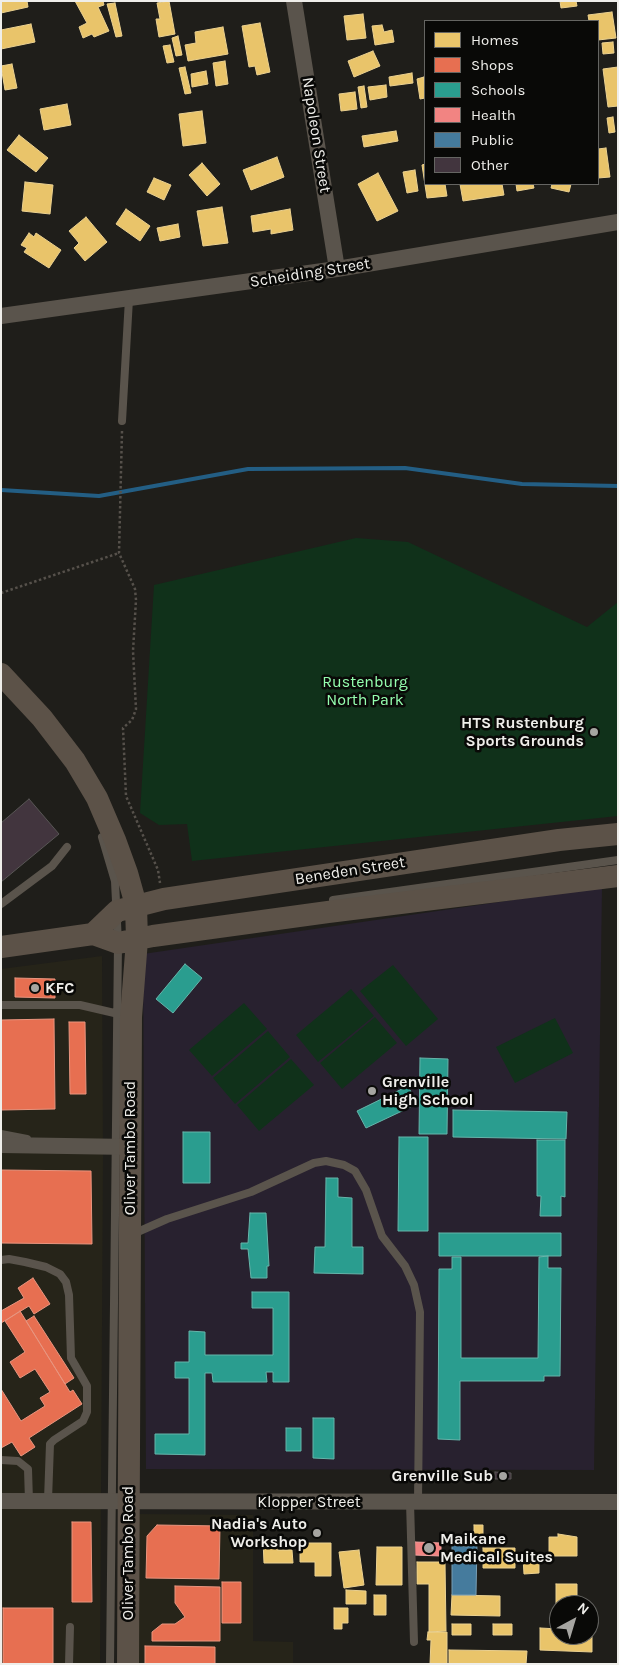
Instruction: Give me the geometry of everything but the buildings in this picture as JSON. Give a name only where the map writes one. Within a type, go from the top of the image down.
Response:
[{"type":"main road","name":"Oliver Tambo Road","points":[[1,674],[42,718],[80,768],[97,798],[128,873],[129,927],[125,1016],[124,1147],[130,1236],[120,1501],[128,1664]]},
{"type":"main road","name":"Beneden Street","points":[[129,927],[164,899],[559,840],[618,834]]},
{"type":"main road","points":[[1,947],[94,934],[129,927],[446,897],[618,876]]},
{"type":"street","name":"Napoleon Street","points":[[294,1],[337,269]]},
{"type":"street","name":"Scheiding Street","points":[[1,316],[337,269],[618,222]]},
{"type":"street","points":[[1,1145],[124,1147]]},
{"type":"street","name":"Klopper Street","points":[[1,1501],[618,1502]]},
{"type":"lane","points":[[122,421],[129,299]]},
{"type":"lane","points":[[99,829],[129,927]]},
{"type":"lane","points":[[1,904],[52,866],[67,847]]},
{"type":"lane","points":[[324,902],[618,860]]},
{"type":"lane","points":[[1,1005],[80,1005],[125,1016]]},
{"type":"lane","points":[[1,1134],[61,1146]]},
{"type":"lane","points":[[110,1664],[120,1501],[124,1147]]},
{"type":"lane","points":[[130,1236],[167,1220],[251,1192],[314,1163],[335,1162],[344,1164],[355,1172],[366,1190],[382,1236],[405,1266],[414,1285],[420,1312],[414,1502],[414,1642]]},
{"type":"lane","points":[[1,1260],[9,1259],[46,1267],[60,1274],[66,1282],[69,1295],[71,1358],[87,1386],[87,1412],[83,1421],[50,1444],[48,1500]]},
{"type":"lane","points":[[1,1460],[18,1461],[28,1469],[29,1501]]},
{"type":"lane","points":[[69,1664],[70,1627]]},
{"type":"path","points":[[122,421],[119,553],[135,589],[136,600],[133,652],[136,709],[132,720],[123,728],[126,796],[158,870],[164,899]]},
{"type":"path","points":[[1,593],[119,553]]},
{"type":"shaded area","name":"Grenville High School","points":[[602,887],[594,1470],[146,1469],[143,954]]},
{"type":"shaded area","points":[[102,956],[103,1157],[100,1664],[1,1664],[1,969]]},
{"type":"shaded area","points":[[138,1514],[253,1515],[253,1641],[293,1642],[293,1664],[137,1664]]},
{"type":"green space","name":"Rustenburg North Park","points":[[356,538],[408,542],[587,627],[618,602],[618,816],[192,861],[187,824],[159,825],[140,813],[154,585]]},
{"type":"green space","points":[[393,965],[438,1019],[406,1046],[360,991]]},
{"type":"green space","points":[[351,989],[374,1016],[318,1062],[296,1035]]},
{"type":"green space","points":[[244,1003],[267,1029],[212,1076],[189,1050]]},
{"type":"green space","points":[[375,1017],[397,1043],[342,1089],[320,1063]]},
{"type":"green space","points":[[555,1018],[573,1053],[515,1083],[496,1047]]},
{"type":"green space","points":[[268,1031],[290,1057],[235,1104],[213,1078]]},
{"type":"green space","points":[[291,1059],[314,1085],[259,1131],[237,1105]]},
{"type":"waterway","points":[[1,490],[99,496],[248,469],[405,468],[522,484],[618,486]]},
{"type":"place","name":"HTS Rustenburg Sports Grounds","points":[[594,732]]},
{"type":"place","name":"KFC","points":[[35,988]]},
{"type":"place","name":"Grenville High School","points":[[372,1091]]},
{"type":"place","name":"Grenville Sub","points":[[503,1476]]},
{"type":"place","name":"Nadia's Auto Workshop","points":[[317,1533]]},
{"type":"place","name":"Maikane Medical Suites","points":[[429,1548]]}]
